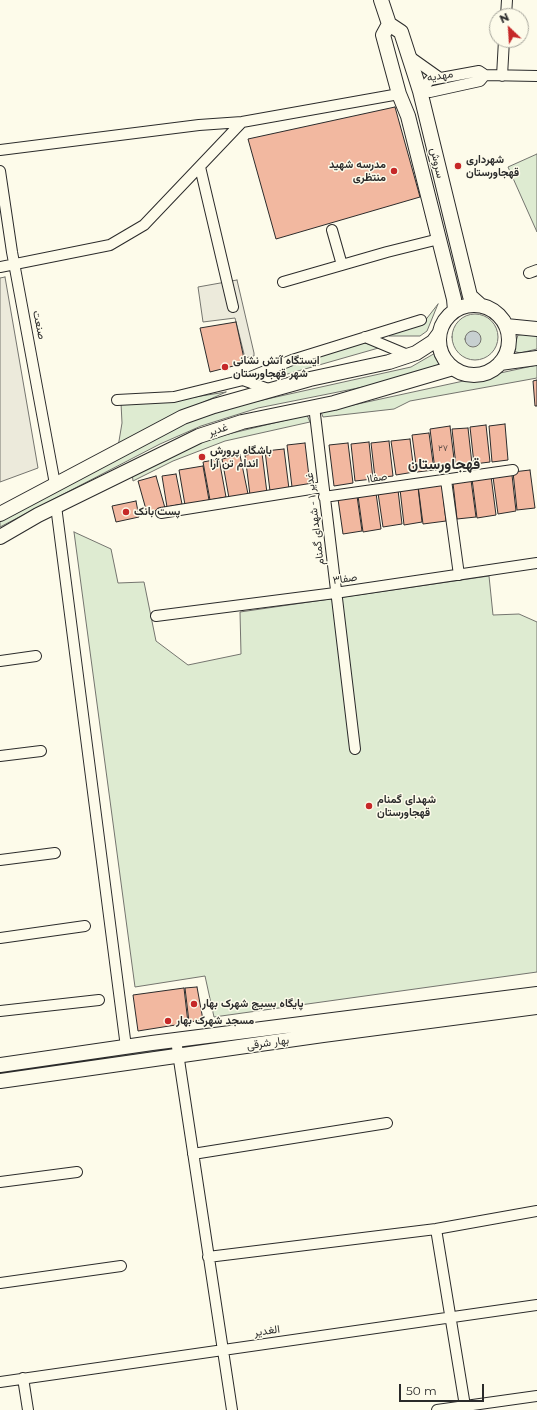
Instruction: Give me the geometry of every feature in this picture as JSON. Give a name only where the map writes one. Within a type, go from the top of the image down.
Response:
[{"type":"street","name":"سروش","points":[[381,0],[388,24],[383,35],[399,94],[408,116],[454,299],[455,310]]},
{"type":"street","name":"سروش","points":[[388,24],[401,32],[420,91],[470,296],[480,305]]},
{"type":"street","points":[[502,76],[504,48]]},
{"type":"street","points":[[408,56],[440,78]]},
{"type":"street","name":"مهدیه","points":[[420,91],[430,80],[478,71],[485,75],[537,76]]},
{"type":"street","name":"مهدیه","points":[[420,91],[430,92],[480,81],[485,75]]},
{"type":"street","points":[[0,150],[199,125],[242,122],[420,91]]},
{"type":"street","points":[[0,266],[110,245],[144,225],[242,122]]},
{"type":"street","points":[[200,167],[232,307]]},
{"type":"street","name":"صنعت","points":[[0,171],[55,484]]},
{"type":"street","points":[[332,230],[342,265]]},
{"type":"street","points":[[283,282],[439,239]]},
{"type":"street","points":[[0,514],[182,417],[214,406],[310,379],[389,362],[408,355],[433,342],[439,334],[444,320],[462,306],[480,305],[498,314],[506,326],[508,334],[508,349],[500,363],[494,368],[478,374],[462,373],[453,368],[441,353],[439,334]]},
{"type":"street","points":[[117,400],[174,397],[243,380],[292,360],[421,320]]},
{"type":"street","points":[[506,326],[537,330]]},
{"type":"street","points":[[365,337],[408,355]]},
{"type":"street","points":[[500,363],[537,358]]},
{"type":"street","name":"غدیر","points":[[0,537],[56,506],[199,436],[242,422],[334,403],[453,368]]},
{"type":"street","points":[[243,380],[271,390]]},
{"type":"street","name":"غدیر ۱ - شهدای گمنام","points":[[314,406],[335,593],[355,749]]},
{"type":"street","name":"صفا۱","points":[[161,513],[324,492],[434,482],[512,470]]},
{"type":"street","points":[[446,480],[459,575]]},
{"type":"street","points":[[56,506],[126,1047]]},
{"type":"street","name":"صفا۳","points":[[156,616],[335,593],[537,563]]},
{"type":"street","points":[[0,661],[36,656]]},
{"type":"street","points":[[0,756],[41,751]]},
{"type":"street","points":[[0,860],[55,852]]},
{"type":"street","points":[[0,938],[85,926]]},
{"type":"street","name":"بهار شرقی","points":[[0,1065],[176,1040],[537,994]]},
{"type":"street","points":[[0,1011],[99,1000]]},
{"type":"street","name":"بهار شرقی","points":[[0,1081],[323,1035],[537,1007]]},
{"type":"street","points":[[176,1040],[232,1410]]},
{"type":"street","points":[[193,1154],[387,1123]]},
{"type":"street","points":[[0,1182],[77,1172]]},
{"type":"street","points":[[208,1257],[436,1229],[537,1211]]},
{"type":"street","points":[[436,1229],[452,1318],[465,1406]]},
{"type":"street","points":[[0,1283],[121,1266]]},
{"type":"street","name":"الغدیر","points":[[0,1382],[537,1305]]},
{"type":"street","points":[[23,1378],[28,1410]]},
{"type":"street","points":[[437,1410],[537,1396]]},
{"type":"green space","points":[[537,154],[537,232],[508,167]]},
{"type":"green space","points":[[438,304],[427,331],[420,336],[389,336],[389,333],[424,322]]},
{"type":"green space","points":[[475,314],[488,318],[494,324],[498,337],[494,350],[488,356],[475,360],[462,356],[456,350],[452,337],[456,324],[462,318]]},
{"type":"green space","points":[[537,333],[537,349],[520,353],[513,351],[518,335]]},
{"type":"green space","points":[[360,342],[382,347],[284,375],[270,375],[292,364]]},
{"type":"green space","points":[[437,352],[447,368],[398,380],[258,408],[201,426],[160,444],[0,527],[0,518],[187,422],[231,407],[411,367]]},
{"type":"green space","points":[[537,365],[537,378],[410,401],[394,409],[323,417],[321,412]]},
{"type":"green space","points":[[226,392],[175,415],[118,447],[122,423],[121,403],[170,401]]},
{"type":"green space","points":[[307,415],[310,422],[225,441],[173,461],[133,481],[132,473],[212,438]]},
{"type":"green space","name":"شهدای گمنام قهجاورستان","points":[[74,532],[111,549],[118,583],[144,582],[156,641],[188,665],[241,654],[240,612],[489,576],[493,615],[519,614],[537,622],[537,972],[214,1017],[205,976],[135,987]]},
{"type":"shaded area","points":[[5,277],[38,468],[0,482],[0,278]]},
{"type":"shaded area","points":[[237,280],[254,353],[254,356],[245,358],[235,318],[203,322],[198,287]]},
{"type":"shaded area","points":[[473,331],[480,336],[481,339],[476,346],[473,347],[466,342],[465,339],[470,332]]},
{"type":"building","name":"مدرسه شهید منتظری","points":[[395,107],[420,197],[276,239],[248,139]]},
{"type":"building","points":[[236,322],[245,363],[210,372],[200,328]]},
{"type":"building","points":[[537,380],[537,406],[535,406],[533,381]]},
{"type":"building","points":[[505,424],[508,460],[492,462],[489,426]]},
{"type":"building","points":[[486,425],[490,462],[474,464],[470,427]]},
{"type":"building","points":[[450,426],[455,467],[435,470],[430,429]]},
{"type":"building","points":[[468,428],[472,464],[456,466],[452,429]]},
{"type":"building","points":[[429,433],[434,470],[417,472],[412,435]]},
{"type":"building","points":[[410,439],[414,472],[396,475],[391,441]]},
{"type":"building","points":[[389,441],[393,476],[375,478],[371,443]]},
{"type":"building","points":[[369,442],[373,479],[355,481],[351,444]]},
{"type":"building","points":[[305,443],[310,485],[292,487],[287,445]]},
{"type":"building","points":[[348,443],[353,483],[334,486],[329,445]]},
{"type":"building","points":[[284,449],[289,489],[270,491],[265,451]]},
{"type":"building","points":[[262,453],[267,493],[250,495],[245,455]]},
{"type":"building","points":[[240,455],[248,494],[229,498],[222,459]]},
{"type":"building","points":[[219,459],[226,497],[210,500],[203,462]]},
{"type":"building","points":[[203,466],[209,500],[185,505],[179,470]]},
{"type":"building","points":[[530,470],[535,508],[517,510],[513,472]]},
{"type":"building","points":[[176,474],[182,504],[167,507],[162,476]]},
{"type":"building","points":[[512,475],[516,511],[498,514],[493,477]]},
{"type":"building","points":[[156,476],[165,508],[147,513],[138,481]]},
{"type":"building","points":[[491,476],[496,515],[477,518],[472,479]]},
{"type":"building","points":[[471,480],[476,517],[457,519],[453,483]]},
{"type":"building","points":[[438,483],[442,486],[446,521],[423,524],[418,486]]},
{"type":"building","points":[[418,487],[422,522],[404,525],[400,489]]},
{"type":"building","points":[[398,490],[402,524],[383,527],[378,493]]},
{"type":"building","points":[[376,493],[381,529],[363,532],[358,496]]},
{"type":"building","points":[[357,496],[362,531],[343,534],[338,499]]},
{"type":"building","name":"پست بانک","points":[[136,501],[139,517],[116,522],[112,506]]},
{"type":"building","name":"پایگاه بسیج شهرک بهار","points":[[197,987],[203,1020],[189,1022],[185,988]]},
{"type":"building","points":[[184,988],[188,1023],[138,1031],[133,995]]},
{"type":"place","name":"شهرداری قهجاورستان","points":[[458,166]]},
{"type":"place","name":"مدرسه شهید منتظری","points":[[394,171]]},
{"type":"place","name":"ایستگاه آتش نشانی شهر قهجاورستان","points":[[225,367]]},
{"type":"place","name":"باشگاه پرورش اندام تن آرا","points":[[202,457]]},
{"type":"place","name":"پست بانک","points":[[126,512]]},
{"type":"place","name":"شهدای گمنام قهجاورستان","points":[[369,806]]},
{"type":"place","name":"پایگاه بسیج شهرک بهار","points":[[194,1004]]},
{"type":"place","name":"مسجد شهرک بهار","points":[[168,1021]]},
{"type":"district","name":"قهجاورستان","points":[[444,465]]}]
